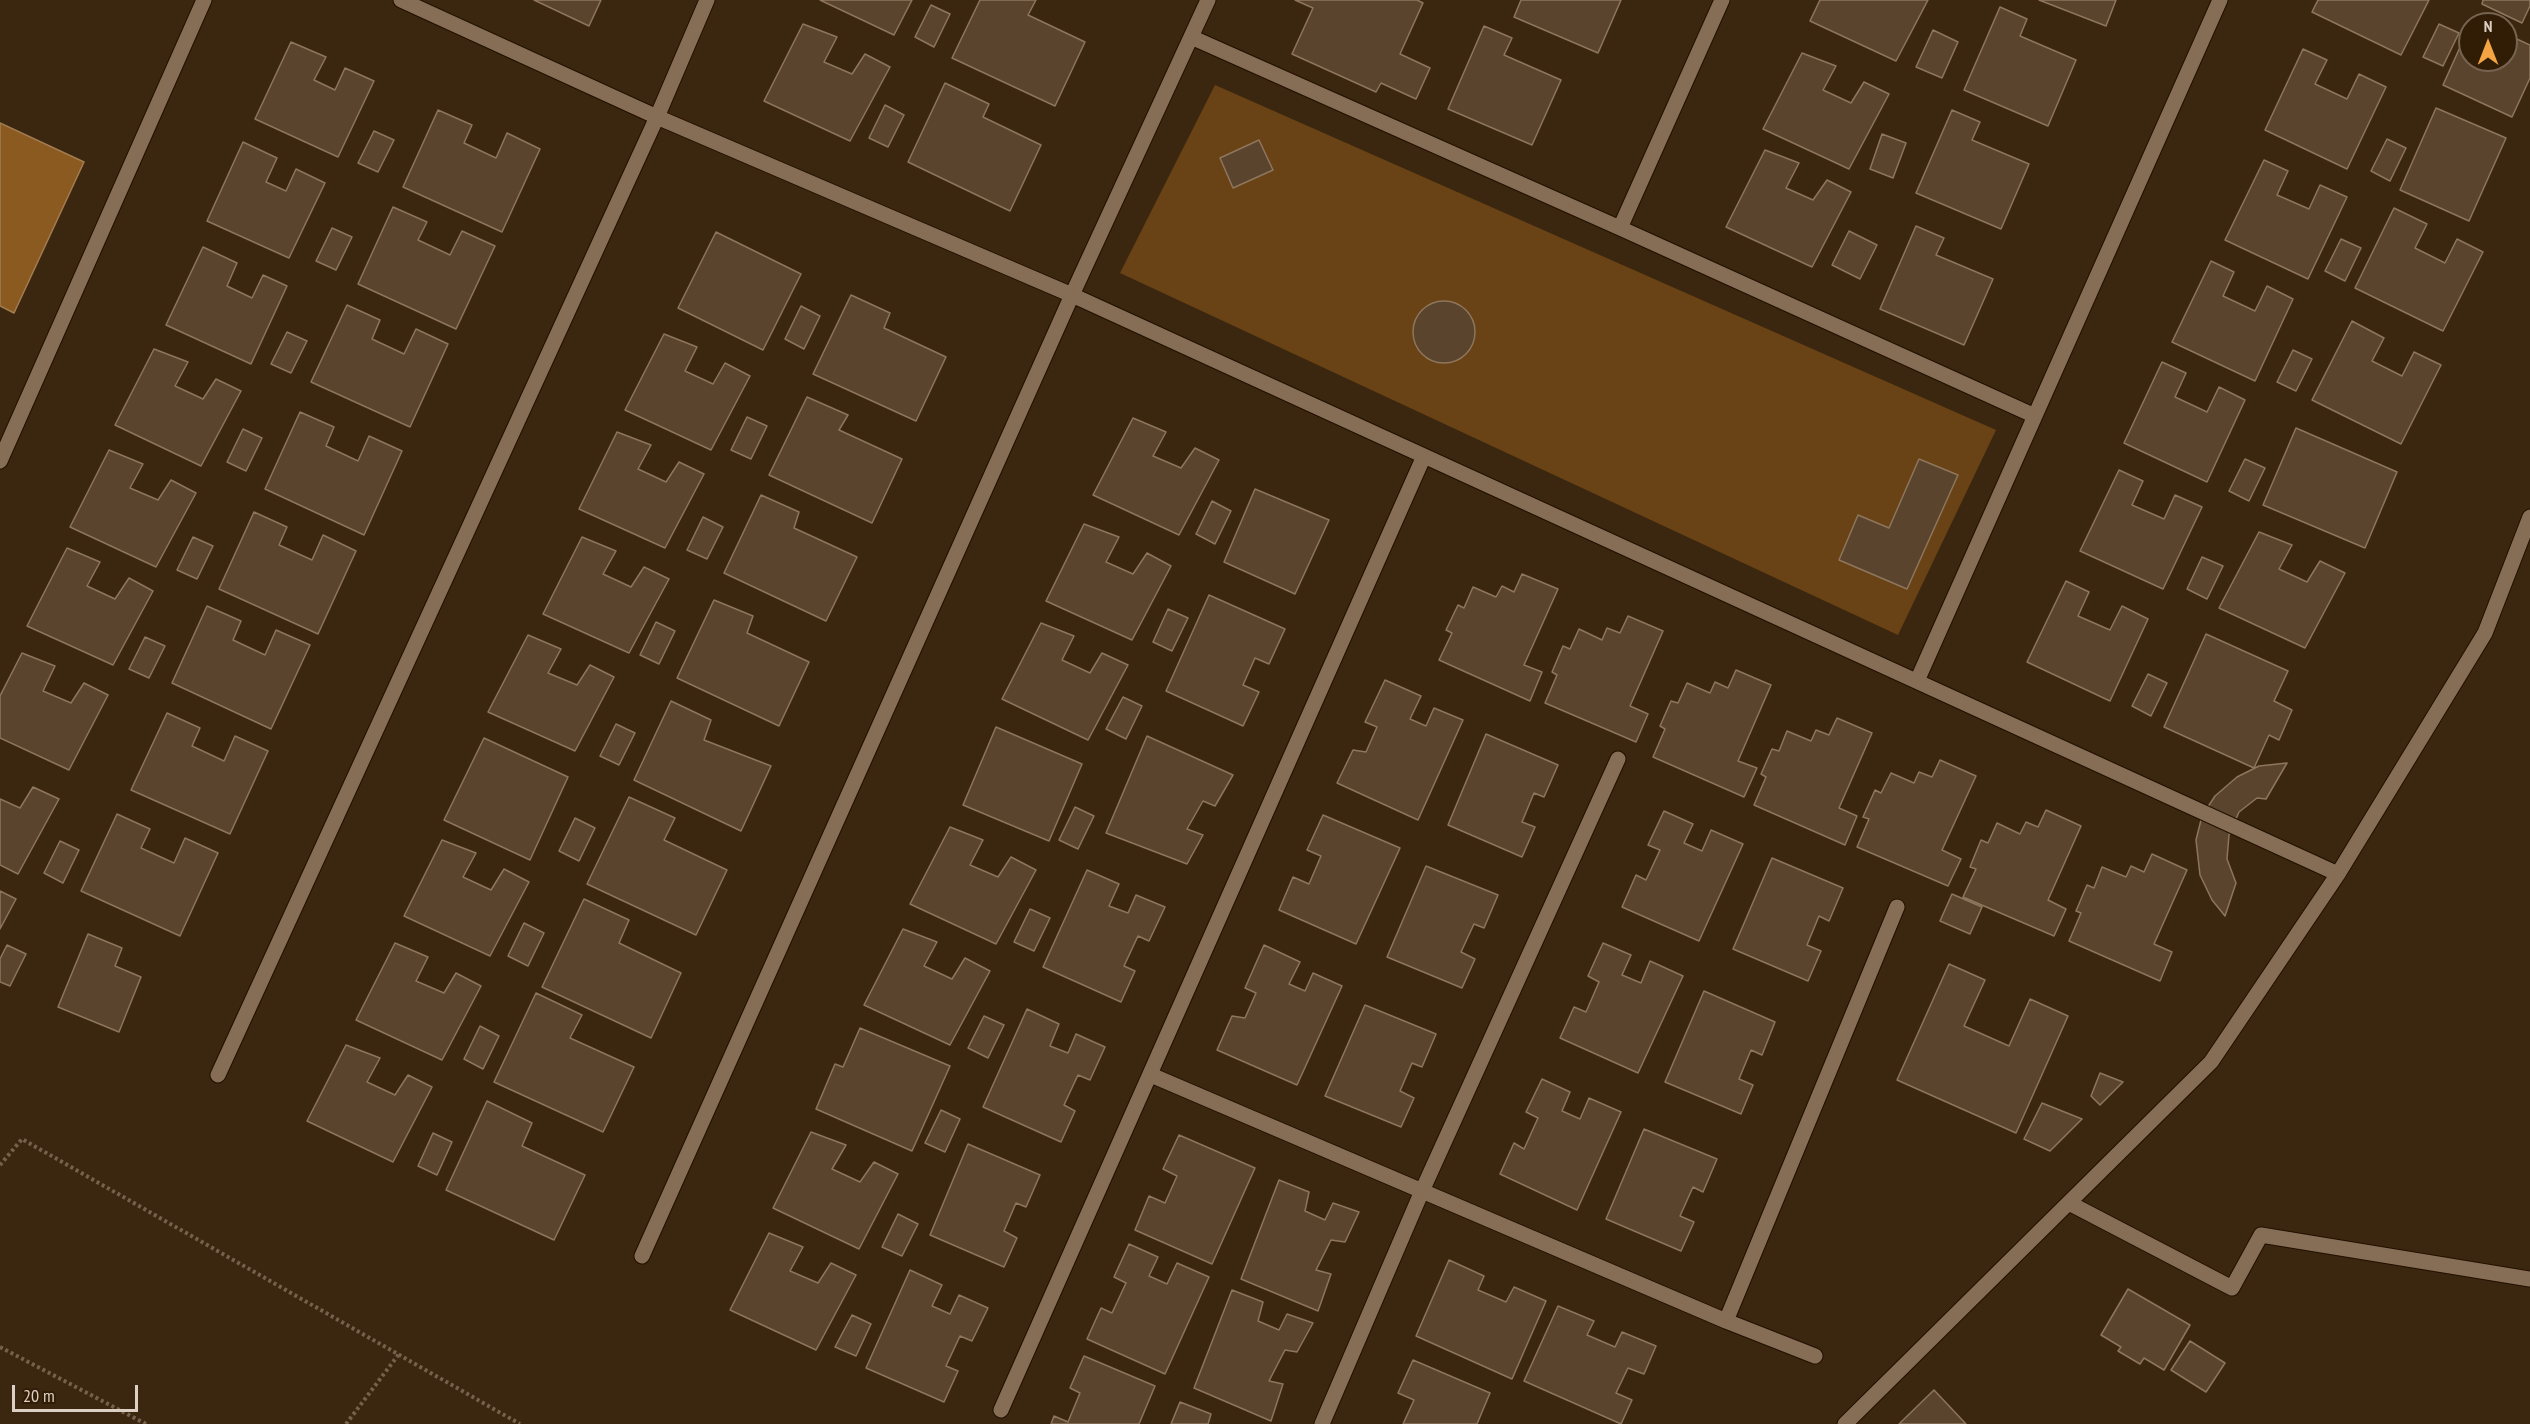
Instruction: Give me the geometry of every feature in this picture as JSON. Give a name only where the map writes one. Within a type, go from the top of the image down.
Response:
[{"type":"street","points":[[0,461],[204,0]]},
{"type":"street","points":[[401,0],[657,117],[1072,295],[2338,874]]},
{"type":"street","points":[[218,1075],[657,117],[707,0]]},
{"type":"street","points":[[642,1256],[1072,295],[1208,0]]},
{"type":"street","points":[[1620,228],[1722,0]]},
{"type":"street","points":[[1917,681],[2220,0]]},
{"type":"street","points":[[1191,37],[2035,416]]},
{"type":"street","points":[[1001,1410],[1424,456]]},
{"type":"street","points":[[1845,1424],[2211,1062],[2338,874],[2485,633],[2530,517]]},
{"type":"street","points":[[1322,1424],[1422,1191],[1618,759]]},
{"type":"street","points":[[1726,1321],[1897,907]]},
{"type":"street","points":[[1150,1075],[1726,1321],[1815,1356]]},
{"type":"street","points":[[2069,1203],[2232,1288],[2261,1235],[2530,1279]]},
{"type":"path","points":[[0,1165],[22,1139],[520,1424]]},
{"type":"path","points":[[0,1347],[146,1424]]},
{"type":"path","points":[[346,1424],[399,1354]]},
{"type":"shaded area","points":[[1215,85],[1996,430],[1898,635],[1120,273]]},
{"type":"shaded area","points":[[0,123],[84,162],[14,313],[0,306]]},
{"type":"building","points":[[534,0],[601,0],[589,26]]},
{"type":"building","points":[[820,0],[912,0],[894,35]]},
{"type":"building","points":[[980,0],[1036,0],[1028,15],[1085,42],[1055,106],[952,58]]},
{"type":"building","points":[[1295,0],[1417,0],[1423,3],[1400,54],[1430,68],[1416,99],[1381,83],[1376,92],[1292,54],[1313,8]]},
{"type":"building","points":[[1521,0],[1621,0],[1598,53],[1514,17]]},
{"type":"building","points":[[1820,0],[1928,0],[1896,61],[1810,21]]},
{"type":"building","points":[[2039,0],[2116,0],[2106,26]]},
{"type":"building","points":[[2318,0],[2429,0],[2401,55],[2312,12]]},
{"type":"building","points":[[2483,0],[2530,0],[2530,6],[2522,23],[2518,21],[2518,12],[2499,12],[2482,4]]},
{"type":"building","points":[[931,5],[950,14],[934,47],[915,37]]},
{"type":"building","points":[[2000,7],[2027,19],[2020,36],[2076,60],[2048,126],[1964,90]]},
{"type":"building","points":[[803,24],[837,37],[824,62],[852,74],[865,54],[890,67],[850,141],[764,101]]},
{"type":"building","points":[[2439,24],[2458,33],[2443,66],[2423,57]]},
{"type":"building","points":[[1484,26],[1512,38],[1504,55],[1561,80],[1532,145],[1448,109]]},
{"type":"building","points":[[1933,30],[1958,42],[1942,78],[1916,67]]},
{"type":"building","points":[[2518,40],[2530,45],[2530,78],[2512,117],[2443,85],[2458,52],[2458,72],[2518,72]]},
{"type":"building","points":[[291,42],[326,57],[314,80],[335,90],[345,68],[374,81],[338,157],[255,119]]},
{"type":"building","points":[[2303,49],[2327,60],[2315,84],[2347,99],[2359,74],[2386,87],[2347,169],[2265,130]]},
{"type":"building","points":[[1802,53],[1836,66],[1823,90],[1851,103],[1864,82],[1889,94],[1849,169],[1763,129]]},
{"type":"building","points":[[945,83],[989,104],[983,117],[1041,145],[1010,211],[908,162]]},
{"type":"building","points":[[885,105],[904,115],[888,147],[869,138]]},
{"type":"building","points":[[2436,108],[2506,138],[2469,221],[2400,190]]},
{"type":"building","points":[[438,110],[472,125],[464,143],[496,158],[507,133],[540,149],[502,232],[403,187]]},
{"type":"building","points":[[1952,110],[1980,122],[1972,140],[2029,164],[2001,229],[1916,193]]},
{"type":"building","points":[[374,131],[394,140],[378,172],[358,163]]},
{"type":"building","points":[[1882,134],[1906,143],[1893,178],[1870,169]]},
{"type":"building","points":[[2387,139],[2406,148],[2390,181],[2371,171]]},
{"type":"building","points":[[1259,140],[1273,170],[1233,188],[1220,158]]},
{"type":"building","points":[[243,142],[277,158],[266,182],[286,191],[296,169],[325,183],[289,258],[207,221]]},
{"type":"building","points":[[1765,150],[1799,163],[1786,188],[1813,200],[1827,180],[1851,192],[1812,267],[1726,227]]},
{"type":"building","points":[[2264,160],[2288,171],[2277,195],[2309,209],[2320,185],[2347,197],[2308,279],[2225,240]]},
{"type":"building","points":[[393,207],[427,222],[418,240],[450,255],[462,231],[495,246],[456,329],[358,284]]},
{"type":"building","points":[[2394,208],[2427,224],[2415,248],[2445,263],[2457,239],[2483,252],[2443,331],[2355,288]]},
{"type":"building","points":[[1916,226],[1944,238],[1936,255],[1993,279],[1964,345],[1880,309]]},
{"type":"building","points":[[332,228],[352,237],[336,270],[316,261]]},
{"type":"building","points":[[1849,231],[1877,245],[1860,279],[1832,265]]},
{"type":"building","points":[[716,232],[801,274],[763,350],[678,308]]},
{"type":"building","points":[[2341,239],[2361,248],[2345,281],[2325,271]]},
{"type":"building","points":[[203,247],[237,263],[227,286],[252,298],[263,275],[287,286],[251,364],[166,325]]},
{"type":"building","points":[[2211,261],[2234,272],[2223,296],[2255,311],[2267,286],[2293,299],[2255,381],[2172,342]]},
{"type":"building","points":[[851,295],[890,313],[884,328],[946,357],[916,421],[813,374]]},
{"type":"building","points":[[1438,301],[1450,301],[1466,310],[1473,320],[1475,332],[1473,344],[1466,354],[1450,363],[1438,363],[1427,358],[1418,349],[1413,338],[1413,326],[1418,315],[1427,306]]},
{"type":"building","points":[[347,305],[380,320],[372,339],[404,354],[416,329],[448,344],[410,427],[311,382]]},
{"type":"building","points":[[801,306],[820,316],[804,349],[785,339]]},
{"type":"building","points":[[2352,321],[2384,338],[2372,361],[2402,376],[2414,352],[2441,365],[2401,444],[2312,400]]},
{"type":"building","points":[[287,332],[307,341],[291,373],[271,364]]},
{"type":"building","points":[[664,334],[697,347],[685,371],[713,384],[725,363],[750,376],[711,450],[625,410]]},
{"type":"building","points":[[154,349],[188,362],[175,386],[203,399],[216,379],[241,391],[201,466],[115,425]]},
{"type":"building","points":[[2293,350],[2312,359],[2296,391],[2277,382]]},
{"type":"building","points":[[2162,362],[2186,373],[2175,397],[2207,412],[2219,387],[2245,400],[2207,482],[2124,443]]},
{"type":"building","points":[[807,397],[848,415],[839,430],[902,459],[872,523],[769,475]]},
{"type":"building","points":[[300,412],[334,427],[326,446],[358,461],[369,436],[402,451],[364,535],[265,489]]},
{"type":"building","points":[[747,417],[767,426],[751,459],[731,450]]},
{"type":"building","points":[[1133,418],[1166,432],[1153,456],[1181,468],[1195,448],[1219,460],[1179,535],[1093,495]]},
{"type":"building","points":[[2296,428],[2397,472],[2365,548],[2263,505]]},
{"type":"building","points":[[243,429],[262,438],[246,471],[227,462]]},
{"type":"building","points":[[617,432],[651,445],[638,469],[666,482],[679,462],[704,474],[665,548],[579,509]]},
{"type":"building","points":[[109,450],[143,464],[130,488],[158,500],[171,480],[196,493],[156,567],[70,527]]},
{"type":"building","points":[[1919,459],[1958,475],[1907,589],[1839,560],[1858,515],[1889,528]]},
{"type":"building","points":[[2245,459],[2265,468],[2249,501],[2229,491]]},
{"type":"building","points":[[2119,470],[2143,481],[2132,505],[2164,519],[2175,495],[2202,507],[2163,589],[2080,551]]},
{"type":"building","points":[[1255,489],[1329,520],[1295,594],[1224,562]]},
{"type":"building","points":[[761,495],[799,512],[794,528],[857,557],[826,621],[724,573]]},
{"type":"building","points":[[1212,501],[1231,511],[1215,544],[1196,534]]},
{"type":"building","points":[[254,512],[287,527],[279,545],[312,560],[323,535],[356,551],[318,634],[219,589]]},
{"type":"building","points":[[703,517],[723,527],[707,559],[687,550]]},
{"type":"building","points":[[1084,524],[1119,537],[1106,562],[1133,574],[1147,553],[1171,566],[1132,640],[1046,601]]},
{"type":"building","points":[[2259,532],[2292,545],[2279,569],[2307,582],[2320,561],[2345,573],[2305,648],[2219,608]]},
{"type":"building","points":[[193,537],[213,546],[197,579],[177,570]]},
{"type":"building","points":[[582,537],[616,551],[603,574],[631,587],[644,567],[669,579],[629,653],[543,614]]},
{"type":"building","points":[[67,548],[100,562],[87,586],[115,599],[129,578],[153,591],[113,665],[27,626]]},
{"type":"building","points":[[2202,557],[2223,566],[2207,599],[2187,589]]},
{"type":"building","points":[[1522,574],[1558,589],[1524,665],[1542,672],[1530,701],[1439,660],[1452,633],[1446,630],[1458,605],[1464,608],[1473,587],[1496,597],[1502,586],[1514,592]]},
{"type":"building","points":[[2066,581],[2089,592],[2078,616],[2110,630],[2122,606],[2148,619],[2110,701],[2027,662]]},
{"type":"building","points":[[1209,595],[1285,629],[1269,664],[1255,658],[1243,685],[1259,692],[1243,726],[1166,691]]},
{"type":"building","points":[[714,600],[753,616],[747,633],[809,662],[779,726],[677,678]]},
{"type":"building","points":[[207,606],[241,621],[233,640],[265,655],[276,630],[310,645],[271,729],[172,683]]},
{"type":"building","points":[[1168,609],[1188,618],[1172,651],[1153,642]]},
{"type":"building","points":[[1628,616],[1663,631],[1630,706],[1648,714],[1636,742],[1545,703],[1557,675],[1552,672],[1563,646],[1570,649],[1579,629],[1602,640],[1607,628],[1620,633]]},
{"type":"building","points":[[656,622],[675,631],[659,664],[640,655]]},
{"type":"building","points":[[1041,623],[1074,636],[1062,660],[1090,673],[1102,653],[1128,665],[1088,740],[1002,699]]},
{"type":"building","points":[[2206,634],[2288,671],[2274,701],[2292,710],[2279,740],[2269,735],[2254,768],[2164,727]]},
{"type":"building","points":[[528,635],[561,649],[548,673],[577,685],[590,665],[614,677],[575,751],[488,712]]},
{"type":"building","points":[[145,637],[165,646],[149,678],[129,669]]},
{"type":"building","points":[[22,653],[55,666],[43,691],[71,703],[84,683],[108,695],[69,770],[0,738],[0,696]]},
{"type":"building","points":[[1736,670],[1771,685],[1738,761],[1757,768],[1744,797],[1653,757],[1665,729],[1660,726],[1671,701],[1678,703],[1687,683],[1710,693],[1715,682],[1728,688]]},
{"type":"building","points":[[2148,674],[2167,683],[2151,716],[2132,706]]},
{"type":"building","points":[[1385,680],[1421,696],[1410,719],[1426,726],[1434,708],[1463,720],[1418,820],[1337,783],[1353,750],[1366,752],[1377,727],[1365,722]]},
{"type":"building","points":[[1123,697],[1142,706],[1126,739],[1106,729]]},
{"type":"building","points":[[671,701],[711,720],[704,740],[771,766],[741,831],[634,780]]},
{"type":"building","points":[[167,713],[200,728],[192,746],[224,761],[235,736],[268,751],[230,834],[131,790]]},
{"type":"building","points":[[1837,718],[1872,733],[1839,808],[1857,816],[1845,845],[1754,805],[1766,777],[1761,774],[1772,749],[1779,751],[1787,731],[1811,741],[1816,730],[1829,735]]},
{"type":"building","points":[[616,724],[635,733],[619,765],[600,756]]},
{"type":"building","points":[[996,727],[1082,764],[1049,841],[963,805]]},
{"type":"building","points":[[1486,734],[1558,765],[1544,797],[1534,793],[1522,822],[1535,827],[1522,857],[1448,825]]},
{"type":"building","points":[[1147,736],[1233,775],[1215,806],[1203,801],[1187,829],[1203,835],[1187,864],[1106,833]]},
{"type":"building","points":[[484,738],[568,777],[530,860],[444,820]]},
{"type":"building","points":[[1940,760],[1976,776],[1942,850],[1961,859],[1948,886],[1857,847],[1869,819],[1863,817],[1875,790],[1881,793],[1891,773],[1914,783],[1919,772],[1932,777]]},
{"type":"building","points":[[2287,763],[2266,799],[2257,798],[2239,812],[2229,835],[2227,859],[2236,883],[2225,916],[2212,900],[2200,875],[2196,840],[2202,816],[2215,796],[2237,777],[2259,766]]},
{"type":"building","points":[[33,787],[59,799],[18,874],[0,865],[0,799],[20,808]]},
{"type":"building","points":[[629,797],[675,818],[664,840],[727,870],[696,935],[587,884]]},
{"type":"building","points":[[1075,807],[1094,816],[1078,849],[1059,840]]},
{"type":"building","points":[[2046,810],[2081,826],[2048,900],[2066,909],[2054,936],[1963,897],[1976,869],[1970,867],[1981,840],[1988,843],[1997,823],[2020,834],[2026,822],[2038,827]]},
{"type":"building","points":[[1664,811],[1693,824],[1684,843],[1702,851],[1711,830],[1743,844],[1699,941],[1622,907],[1636,875],[1646,880],[1660,850],[1648,845]]},
{"type":"building","points":[[117,814],[150,829],[141,848],[174,863],[185,838],[218,853],[180,936],[81,891]]},
{"type":"building","points":[[1323,815],[1400,848],[1356,944],[1279,910],[1293,877],[1309,884],[1321,856],[1307,850]]},
{"type":"building","points":[[575,818],[595,828],[579,861],[559,851]]},
{"type":"building","points":[[950,827],[983,840],[970,865],[998,877],[1011,857],[1036,870],[996,944],[910,904]]},
{"type":"building","points":[[442,840],[476,853],[463,877],[491,890],[504,869],[529,882],[490,956],[404,916]]},
{"type":"building","points":[[60,841],[79,850],[63,883],[44,873]]},
{"type":"building","points":[[2152,854],[2187,870],[2154,944],[2172,952],[2160,981],[2069,941],[2081,913],[2076,911],[2087,885],[2094,888],[2102,867],[2126,877],[2131,866],[2144,872]]},
{"type":"building","points":[[1772,858],[1843,888],[1829,921],[1819,916],[1807,945],[1821,951],[1808,981],[1733,949]]},
{"type":"building","points":[[1426,866],[1498,895],[1484,928],[1474,924],[1461,952],[1475,959],[1462,988],[1387,957]]},
{"type":"building","points":[[1087,870],[1119,884],[1109,906],[1128,913],[1136,895],[1165,907],[1149,941],[1138,936],[1124,966],[1135,971],[1121,1002],[1043,967]]},
{"type":"building","points":[[0,891],[16,899],[0,929]]},
{"type":"building","points":[[1952,894],[1982,907],[1970,934],[1940,921]]},
{"type":"building","points":[[584,899],[629,920],[619,943],[681,973],[651,1038],[542,987]]},
{"type":"building","points":[[1030,909],[1050,918],[1034,951],[1014,942]]},
{"type":"building","points":[[524,923],[544,933],[528,966],[508,956]]},
{"type":"building","points":[[903,929],[937,942],[924,966],[952,979],[965,958],[990,971],[950,1045],[864,1005]]},
{"type":"building","points":[[88,934],[122,948],[115,966],[141,977],[119,1032],[58,1007]]},
{"type":"building","points":[[395,943],[428,957],[416,981],[444,993],[456,973],[481,986],[442,1060],[356,1020]]},
{"type":"building","points":[[1603,943],[1631,955],[1622,975],[1641,983],[1650,961],[1683,976],[1638,1073],[1560,1038],[1574,1007],[1586,1012],[1599,982],[1588,976]]},
{"type":"building","points":[[7,945],[26,954],[10,986],[0,982],[0,959]]},
{"type":"building","points":[[1264,945],[1300,962],[1289,984],[1305,991],[1313,973],[1342,986],[1297,1085],[1217,1050],[1232,1016],[1245,1018],[1256,993],[1245,988]]},
{"type":"building","points":[[1949,964],[1985,980],[1964,1026],[2009,1046],[2030,999],[2068,1016],[2016,1133],[1897,1080]]},
{"type":"building","points":[[1704,991],[1775,1022],[1762,1055],[1751,1050],[1739,1079],[1753,1085],[1741,1114],[1665,1082]]},
{"type":"building","points":[[536,993],[582,1015],[570,1038],[634,1067],[603,1132],[494,1082]]},
{"type":"building","points":[[1365,1005],[1436,1034],[1422,1067],[1412,1063],[1400,1091],[1414,1098],[1401,1127],[1325,1096]]},
{"type":"building","points":[[1027,1009],[1059,1024],[1050,1046],[1068,1053],[1076,1034],[1105,1047],[1090,1080],[1078,1075],[1064,1105],[1075,1111],[1061,1142],[983,1107]]},
{"type":"building","points":[[984,1016],[1004,1025],[988,1058],[968,1048]]},
{"type":"building","points":[[480,1026],[499,1036],[483,1069],[464,1059]]},
{"type":"building","points":[[860,1028],[950,1066],[912,1151],[816,1109],[835,1064],[843,1067]]},
{"type":"building","points":[[346,1045],[380,1058],[367,1082],[395,1095],[408,1075],[432,1087],[393,1162],[307,1121]]},
{"type":"building","points":[[2100,1073],[2123,1082],[2100,1105],[2091,1096]]},
{"type":"building","points":[[1542,1079],[1570,1092],[1562,1111],[1580,1119],[1589,1098],[1621,1112],[1577,1210],[1500,1174],[1514,1143],[1524,1149],[1538,1118],[1526,1112]]},
{"type":"building","points":[[487,1101],[532,1123],[522,1146],[585,1175],[554,1240],[446,1190]]},
{"type":"building","points":[[2042,1103],[2082,1119],[2050,1151],[2024,1139]]},
{"type":"building","points":[[941,1110],[960,1119],[945,1152],[925,1143]]},
{"type":"building","points":[[1644,1129],[1717,1159],[1703,1192],[1693,1187],[1680,1216],[1694,1222],[1681,1251],[1606,1219]]},
{"type":"building","points":[[811,1132],[846,1145],[832,1169],[860,1182],[874,1162],[898,1174],[859,1249],[773,1208]]},
{"type":"building","points":[[433,1133],[452,1142],[437,1175],[418,1166]]},
{"type":"building","points":[[1179,1135],[1255,1168],[1212,1264],[1135,1230],[1149,1196],[1165,1203],[1177,1176],[1163,1169]]},
{"type":"building","points":[[968,1144],[1040,1175],[1026,1207],[1016,1203],[1004,1231],[1017,1238],[1004,1267],[930,1235]]},
{"type":"building","points":[[1279,1180],[1309,1192],[1305,1211],[1325,1220],[1333,1203],[1359,1212],[1345,1242],[1331,1240],[1316,1270],[1331,1274],[1318,1311],[1241,1279]]},
{"type":"building","points":[[898,1214],[918,1224],[902,1256],[882,1247]]},
{"type":"building","points":[[769,1233],[803,1247],[790,1271],[818,1283],[831,1263],[856,1275],[816,1350],[730,1310]]},
{"type":"building","points":[[1129,1244],[1158,1257],[1149,1276],[1167,1284],[1177,1263],[1209,1277],[1165,1374],[1087,1339],[1101,1308],[1112,1313],[1126,1283],[1114,1277]]},
{"type":"building","points":[[1449,1260],[1484,1276],[1478,1290],[1506,1302],[1514,1287],[1546,1301],[1512,1379],[1416,1336]]},
{"type":"building","points":[[910,1270],[942,1285],[932,1306],[950,1314],[959,1295],[988,1308],[972,1341],[960,1336],[946,1366],[958,1371],[944,1402],[866,1368]]},
{"type":"building","points":[[2128,1289],[2190,1325],[2164,1370],[2144,1358],[2140,1364],[2118,1351],[2121,1347],[2101,1335]]},
{"type":"building","points":[[1232,1290],[1263,1302],[1258,1321],[1279,1330],[1287,1314],[1313,1323],[1297,1352],[1285,1350],[1269,1381],[1283,1384],[1271,1421],[1194,1388]]},
{"type":"building","points":[[1558,1306],[1594,1321],[1587,1335],[1615,1347],[1622,1332],[1656,1346],[1644,1374],[1628,1368],[1616,1393],[1632,1400],[1621,1424],[1524,1381]]},
{"type":"building","points":[[852,1315],[871,1324],[856,1356],[835,1347]]},
{"type":"building","points":[[2190,1341],[2225,1363],[2206,1392],[2171,1370]]},
{"type":"building","points":[[1084,1356],[1155,1386],[1139,1424],[1051,1424],[1054,1416],[1068,1422],[1080,1393],[1070,1388]]},
{"type":"building","points":[[1413,1360],[1490,1393],[1477,1424],[1403,1424],[1414,1400],[1398,1393]]},
{"type":"building","points":[[1934,1390],[1966,1424],[1899,1424]]},
{"type":"building","points":[[1180,1402],[1211,1414],[1208,1424],[1171,1424]]}]
